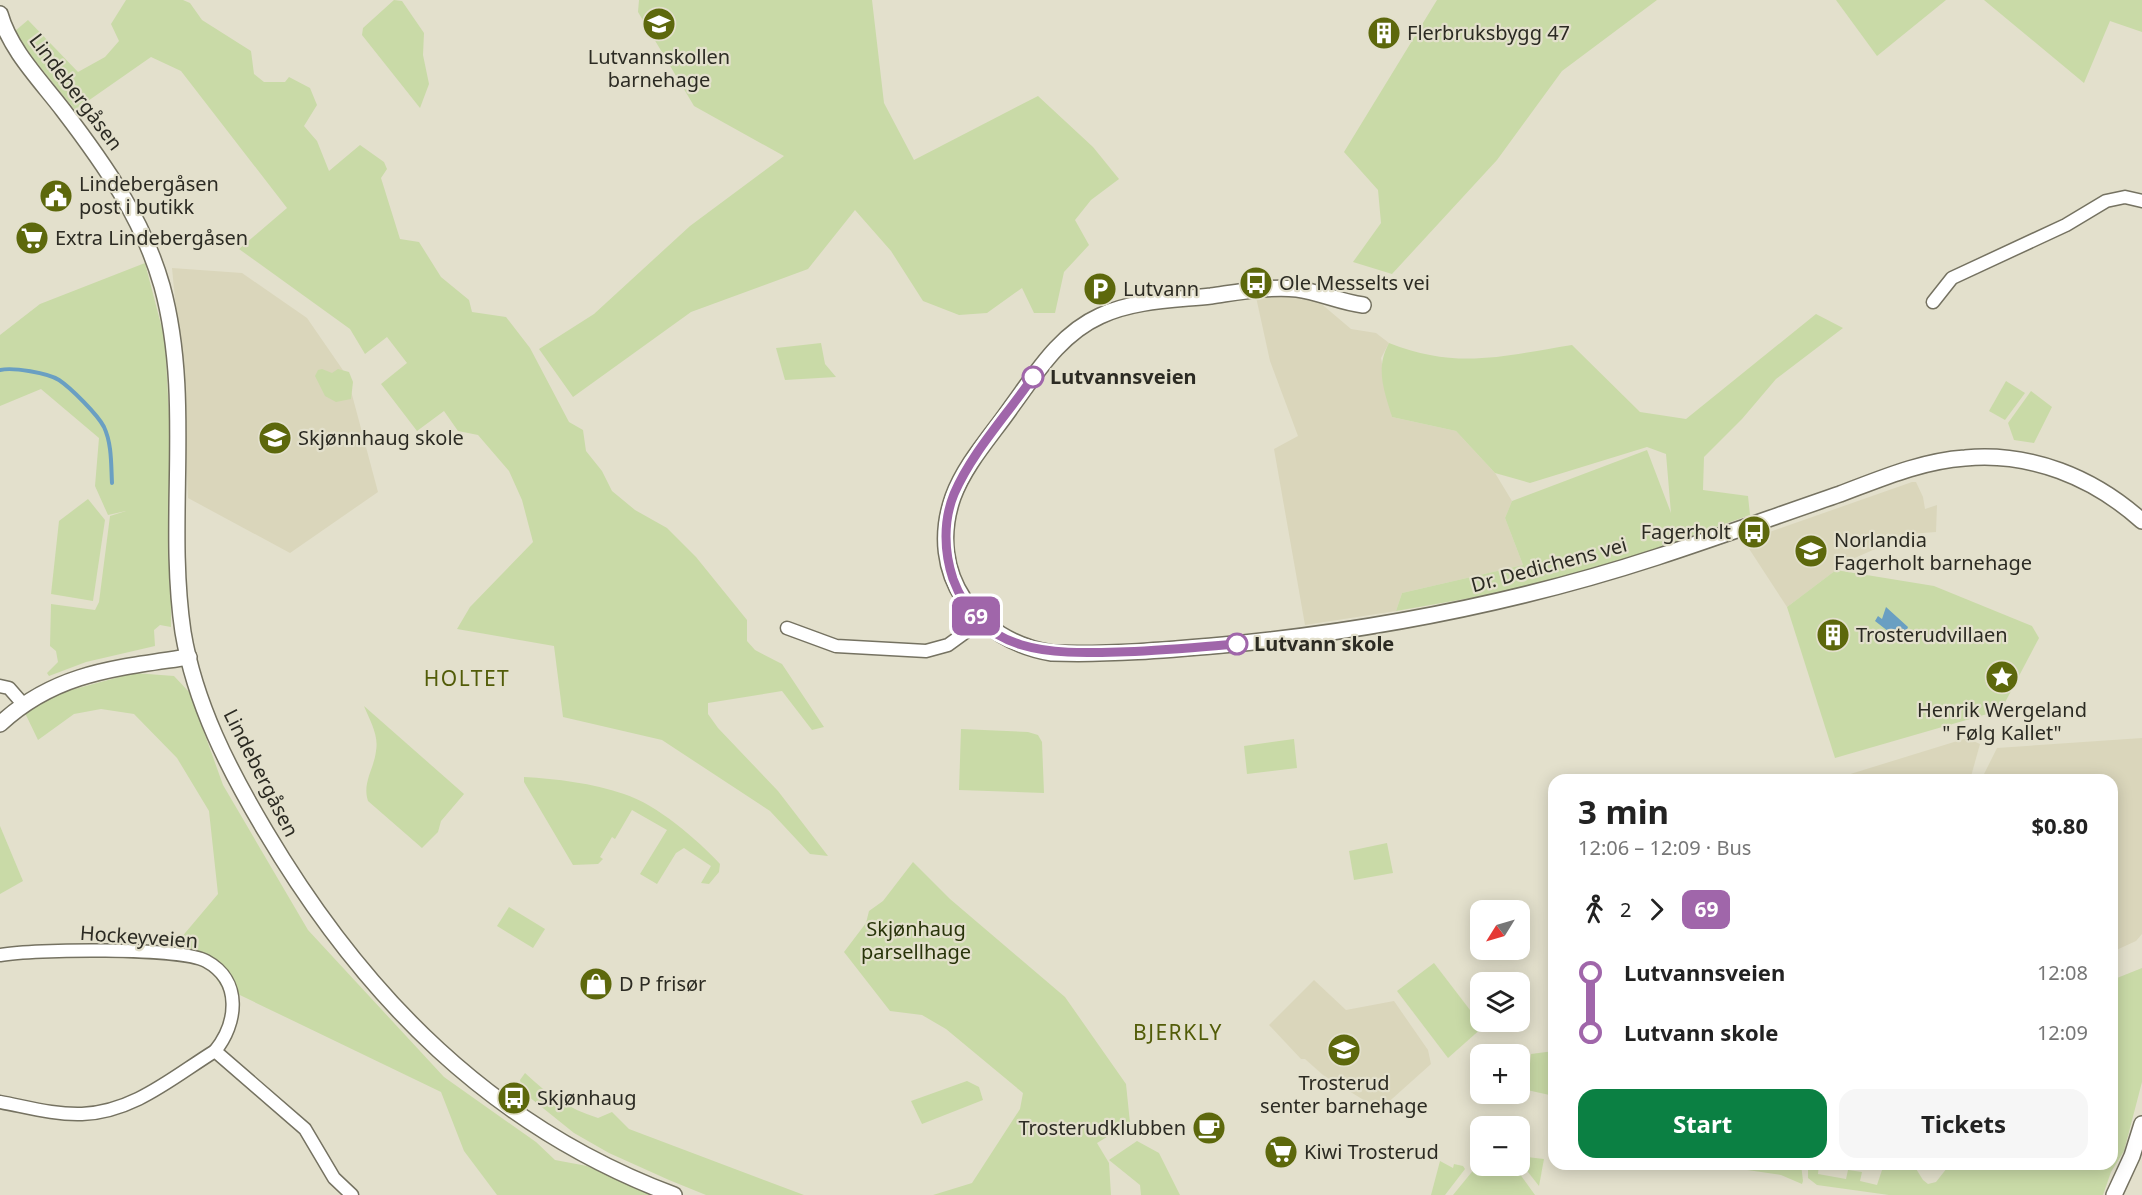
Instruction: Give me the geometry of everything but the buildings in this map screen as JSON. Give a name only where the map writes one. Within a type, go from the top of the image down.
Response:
[{"type":"street","name":"Lindebergåsen","points":[[0,14],[3,25],[21,54],[123,193],[152,256],[163,290],[176,360],[178,582],[189,657],[203,704],[219,745],[249,803],[285,864],[357,966],[427,1042],[482,1088],[565,1144],[604,1165],[674,1195]]},
{"type":"street","points":[[1933,302],[1952,278],[2066,225],[2098,205],[2117,197],[2142,201]]},
{"type":"street","points":[[787,628],[836,646],[926,651],[948,645],[981,621],[956,586],[948,559],[946,532],[953,497],[977,454],[1033,377],[1070,334],[1101,315],[1126,307],[1246,292],[1296,289],[1363,305]]},
{"type":"street","name":"Dr. Dedichens vei","points":[[981,621],[993,632],[1017,645],[1043,651],[1069,653],[1232,644],[1370,627],[1462,610],[1565,586],[1700,543],[1905,470],[1968,457],[2019,460],[2067,473],[2102,490],[2142,521]]},
{"type":"street","points":[[0,724],[23,704],[49,688],[76,678],[189,657]]},
{"type":"street","points":[[0,686],[9,688],[23,704]]},
{"type":"street","name":"Hockeyveien","points":[[0,955],[39,950],[170,954],[206,961],[224,978],[233,1000],[231,1024],[225,1039],[214,1052]]},
{"type":"street","points":[[0,1102],[45,1111],[82,1114],[102,1111],[142,1098],[214,1052],[304,1129],[333,1178],[352,1195]]},
{"type":"street","points":[[2114,1195],[2132,1156],[2142,1124]]},
{"type":"shaded area","name":"Skjønnhaug skole","points":[[172,268],[242,273],[307,318],[347,376],[378,492],[290,553],[188,498],[183,383]]},
{"type":"shaded area","name":"Lutvann skole","points":[[1288,294],[1318,301],[1351,329],[1376,333],[1389,343],[1381,358],[1392,417],[1456,431],[1495,473],[1512,501],[1505,518],[1523,565],[1402,593],[1396,611],[1305,625],[1274,449],[1298,436],[1270,361],[1256,297]]},
{"type":"shaded area","name":"Norlandia Fagerholt barnehage","points":[[1916,482],[1923,497],[1925,509],[1937,505],[1936,532],[1909,534],[1848,561],[1787,607],[1744,541]]},
{"type":"shaded area","points":[[1967,738],[1980,744],[1972,774],[1850,774]]},
{"type":"shaded area","points":[[2142,738],[2142,934],[2136,941],[2118,949],[2118,774],[1984,774],[1997,748]]},
{"type":"shaded area","points":[[1314,980],[1346,1010],[1394,1001],[1428,1050],[1431,1064],[1383,1107],[1375,1107],[1323,1075],[1305,1059],[1301,1059],[1269,1025]]},
{"type":"green space","points":[[126,0],[183,0],[190,3],[202,20],[251,51],[254,74],[264,82],[285,82],[289,77],[310,88],[317,105],[304,126],[317,141],[329,171],[360,145],[384,162],[387,169],[381,178],[400,239],[419,242],[441,277],[469,300],[472,312],[506,317],[530,348],[569,422],[583,430],[586,451],[602,471],[612,491],[635,510],[667,528],[696,557],[747,620],[747,641],[755,650],[782,664],[824,727],[812,730],[782,691],[708,703],[708,714],[718,728],[778,791],[828,856],[810,854],[770,811],[662,740],[563,717],[554,646],[457,629],[470,607],[533,542],[522,500],[509,471],[478,435],[458,431],[444,411],[417,431],[381,384],[407,363],[387,337],[365,354],[350,329],[239,249],[287,208],[181,71],[151,57],[75,110],[26,50],[15,31],[28,20],[78,72],[105,57],[119,41],[111,24]]},
{"type":"green space","points":[[394,0],[402,1],[424,33],[423,55],[429,84],[420,108],[362,35],[363,28]]},
{"type":"green space","points":[[639,0],[872,0],[884,103],[914,160],[1038,96],[1093,147],[1119,179],[1091,200],[1075,220],[1089,245],[1064,272],[1055,313],[1034,313],[1022,288],[987,313],[959,315],[923,301],[891,251],[855,210],[808,269],[691,312],[573,397],[539,349],[594,314],[690,226],[784,156],[694,106],[638,12]]},
{"type":"green space","points":[[1437,0],[1657,0],[1562,71],[1497,160],[1392,274],[1353,262],[1381,223],[1378,190],[1344,152]]},
{"type":"green space","points":[[1836,0],[1946,0],[1877,56]]},
{"type":"green space","points":[[1984,0],[2142,0],[2142,32],[2110,21],[2084,83]]},
{"type":"green space","points":[[145,263],[165,340],[171,453],[171,627],[160,625],[154,630],[155,646],[86,662],[49,676],[47,673],[58,662],[56,651],[50,646],[51,604],[95,610],[99,602],[110,516],[126,511],[108,515],[95,486],[99,438],[41,389],[0,406],[0,335],[40,304]]},
{"type":"green space","points":[[1816,314],[1843,328],[1776,379],[1742,419],[1704,457],[1703,490],[1748,496],[1750,515],[1561,582],[1396,611],[1402,593],[1523,565],[1505,518],[1512,501],[1647,450],[1671,513],[1666,454],[1647,447],[1530,483],[1495,473],[1456,431],[1392,417],[1382,380],[1382,362],[1389,343],[1437,356],[1459,358],[1502,356],[1572,345],[1640,412],[1686,419]]},
{"type":"green space","points":[[821,343],[825,364],[836,377],[785,380],[776,348]]},
{"type":"green space","points":[[322,369],[332,373],[338,369],[349,372],[353,382],[351,399],[336,402],[325,396],[315,376],[318,370]]},
{"type":"green space","points":[[2006,381],[2025,393],[2005,420],[1989,411]]},
{"type":"green space","points":[[2031,391],[2052,407],[2034,443],[2014,440],[2008,423]]},
{"type":"green space","points":[[88,499],[105,520],[93,601],[51,594],[59,521]]},
{"type":"green space","points":[[1836,570],[1934,586],[2032,626],[2039,638],[2001,710],[1835,758],[1787,607]]},
{"type":"green space","points":[[134,673],[174,676],[190,693],[223,785],[308,930],[444,1077],[536,1142],[555,1160],[587,1166],[651,1195],[497,1195],[464,1151],[441,1092],[221,986],[202,960],[175,945],[218,894],[209,811],[177,758],[134,714],[101,709],[74,714],[38,740],[25,713],[60,693]]},
{"type":"green space","points":[[364,706],[464,794],[441,821],[438,832],[422,848],[368,801],[366,788],[377,745]]},
{"type":"green space","points":[[961,729],[1028,732],[1038,735],[1042,742],[1044,793],[959,790]]},
{"type":"green space","points":[[1294,739],[1297,768],[1247,774],[1244,746]]},
{"type":"green space","points":[[524,777],[587,784],[636,799],[663,814],[700,844],[720,864],[719,872],[709,884],[701,883],[711,866],[684,848],[676,853],[657,884],[640,874],[667,830],[632,810],[615,839],[612,837],[600,857],[603,859],[598,864],[573,865],[524,782]]},
{"type":"green space","points":[[0,826],[23,881],[0,894]]},
{"type":"green space","points":[[1387,843],[1393,873],[1354,880],[1349,851]]},
{"type":"green space","name":"Skjønhaug parsellhage","points":[[913,862],[950,899],[1065,997],[1126,1084],[1130,1123],[1097,1143],[1109,1163],[1111,1195],[933,1195],[972,1183],[1020,1109],[1023,1093],[946,1029],[922,1015],[890,1011],[844,952],[866,923],[869,911],[883,901]]},
{"type":"green space","points":[[509,907],[545,929],[533,948],[497,926]]},
{"type":"green space","points":[[1434,963],[1470,1010],[1470,1032],[1477,1032],[1448,1058],[1397,991]]},
{"type":"green space","points":[[2142,968],[2142,1082],[2124,1151],[2118,1161],[2118,978]]},
{"type":"green space","points":[[1548,1052],[1548,1095],[1530,1091],[1531,1054]]},
{"type":"green space","points":[[525,1073],[550,1094],[577,1110],[598,1118],[612,1112],[629,1129],[804,1195],[706,1195],[669,1180],[609,1153],[574,1133],[523,1092],[520,1080]]},
{"type":"green space","points":[[967,1081],[979,1087],[983,1100],[922,1124],[911,1101]]},
{"type":"green space","points":[[1137,1141],[1159,1153],[1180,1195],[1141,1195],[1140,1185],[1109,1160]]},
{"type":"green space","points":[[1530,1157],[1544,1159],[1539,1186],[1530,1175]]},
{"type":"green space","points":[[1440,1161],[1453,1168],[1454,1164],[1463,1166],[1465,1169],[1445,1195],[1431,1195]]},
{"type":"green space","points":[[1747,1170],[1802,1170],[1802,1184],[1781,1175]]},
{"type":"green space","points":[[1808,1170],[1818,1170],[1818,1174],[1846,1179],[1848,1170],[1862,1172],[1860,1181],[1877,1185],[1882,1170],[1917,1170],[1928,1184],[1936,1182],[1945,1170],[2112,1170],[2103,1195],[1889,1195],[1817,1185],[1808,1178]]},
{"type":"green space","points":[[1470,1174],[1521,1176],[1535,1195],[1453,1195]]},
{"type":"water","points":[[1886,607],[1908,627],[1904,637],[1896,633],[1893,635],[1875,621],[1878,616],[1882,619]]},
{"type":"waterway","points":[[0,370],[21,370],[54,377],[84,402],[101,422],[107,434],[111,455],[112,483]]},
{"type":"bus line","name":"69","points":[[1033,377],[977,454],[952,501],[948,516],[946,546],[951,574],[963,599],[993,632],[1017,645],[1052,653],[1141,651],[1237,644]]},
{"type":"place","name":"Lutvannskollen barnehage","points":[[659,24]]},
{"type":"place","name":"Flerbruksbygg 47","points":[[1384,33]]},
{"type":"place","name":"Lindebergåsen post i butikk","points":[[56,196]]},
{"type":"place","name":"Extra Lindebergåsen","points":[[32,238]]},
{"type":"place","name":"Ole Messelts vei","points":[[1256,283]]},
{"type":"place","name":"Lutvann","points":[[1100,289]]},
{"type":"place","name":"Lutvannsveien","points":[[1033,377]]},
{"type":"place","name":"Skjønnhaug skole","points":[[275,438]]},
{"type":"place","name":"Fagerholt","points":[[1754,532]]},
{"type":"place","name":"Norlandia Fagerholt barnehage","points":[[1811,551]]},
{"type":"place","name":"Trosterudvillaen","points":[[1833,635]]},
{"type":"place","name":"Lutvann skole","points":[[1237,644]]},
{"type":"place","name":"Henrik Wergeland \" Følg Kallet\"","points":[[2002,677]]},
{"type":"place","name":"D P frisør","points":[[596,984]]},
{"type":"place","name":"Trosterud senter barnehage","points":[[1344,1050]]},
{"type":"place","name":"Skjønhaug","points":[[514,1098]]},
{"type":"place","name":"Trosterudklubben","points":[[1209,1128]]},
{"type":"place","name":"Kiwi Trosterud","points":[[1281,1152]]},
{"type":"district","name":"HOLTET","points":[[467,679]]},
{"type":"district","name":"BJERKLY","points":[[1178,1033]]}]
